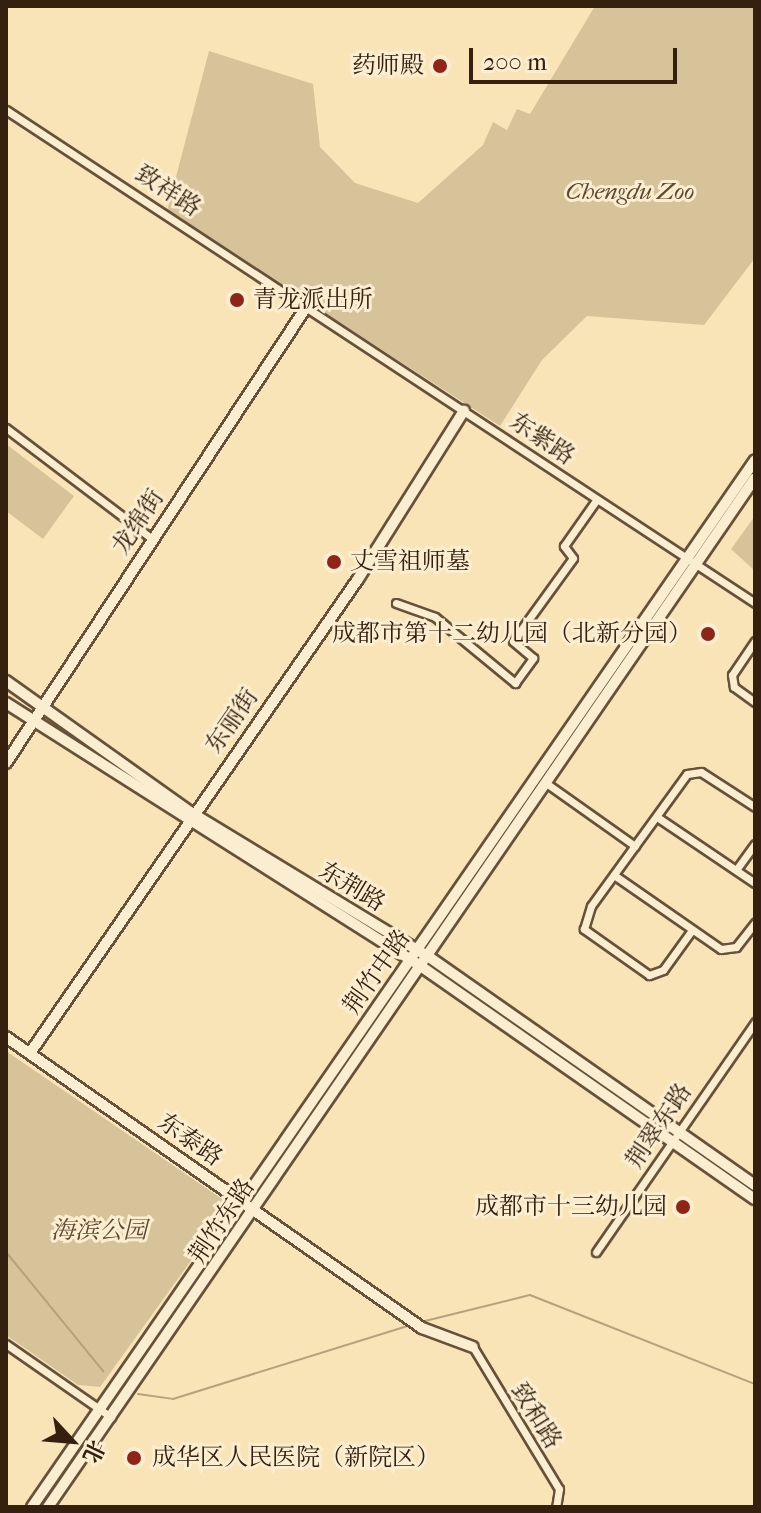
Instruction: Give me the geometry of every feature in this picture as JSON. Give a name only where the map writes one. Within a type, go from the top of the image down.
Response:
[{"type":"street","name":"致祥路","points":[[6,110],[307,306]]},
{"type":"street","name":"东紫路","points":[[307,306],[755,603]]},
{"type":"street","name":"龙绵街","points":[[6,763],[36,708],[307,306]]},
{"type":"street","name":"东丽街","points":[[30,1053],[189,816],[358,579],[464,411]]},
{"type":"street","points":[[6,428],[151,538]]},
{"type":"street","name":"荆竹中路","points":[[429,957],[692,561],[755,460]]},
{"type":"street","name":"荆竹中路","points":[[32,1507],[417,950],[692,561],[755,478]]},
{"type":"street","points":[[396,603],[435,617],[515,683],[533,658],[513,641],[573,558],[564,546],[597,499]]},
{"type":"street","points":[[755,641],[732,675],[734,687],[755,702]]},
{"type":"street","name":"东荆路","points":[[6,681],[36,708],[189,816],[422,967],[675,1137],[755,1185]]},
{"type":"street","name":"东荆路","points":[[6,703],[29,723],[429,957],[755,1199]]},
{"type":"street","points":[[692,930],[663,970],[649,975],[589,937],[586,916],[635,846],[694,771],[755,807]]},
{"type":"street","points":[[546,783],[635,846]]},
{"type":"street","points":[[657,817],[755,883]]},
{"type":"street","points":[[736,870],[755,844]]},
{"type":"street","points":[[614,875],[721,949],[736,947],[755,925]]},
{"type":"street","name":"荆竹东路","points":[[48,1507],[429,957]]},
{"type":"street","name":"荆翠东路","points":[[596,1252],[755,1022]]},
{"type":"street","name":"东泰路","points":[[6,1037],[255,1208],[422,1328],[473,1347]]},
{"type":"street","points":[[6,1344],[111,1417]]},
{"type":"street","name":"致和路","points":[[473,1347],[559,1489],[556,1507]]},
{"type":"green space","name":"Chengdu Zoo","points":[[595,6],[755,6],[755,258],[704,325],[587,316],[542,360],[500,426],[167,211],[209,51],[313,84],[320,147],[355,183],[418,203],[483,145],[493,122],[507,130],[517,109],[530,114]]},
{"type":"green space","points":[[6,444],[74,496],[43,539],[6,511]]},
{"type":"green space","points":[[755,516],[755,571],[731,549]]},
{"type":"green space","name":"海滨公园","points":[[6,1051],[225,1201],[221,1219],[100,1387],[78,1385],[6,1335]]},
{"type":"waterway","points":[[6,1252],[103,1371]]},
{"type":"waterway","points":[[421,1322],[530,1295],[755,1384]]},
{"type":"waterway","points":[[138,1394],[173,1399],[411,1325]]},
{"type":"place","name":"药师殿","points":[[440,66]]},
{"type":"place","name":"青龙派出所","points":[[237,300]]},
{"type":"place","name":"丈雪祖师墓","points":[[334,562]]},
{"type":"place","name":"成都市第十二幼儿园（北新分园）","points":[[708,634]]},
{"type":"place","name":"成都市十三幼儿园","points":[[683,1207]]},
{"type":"place","name":"成华区人民医院（新院区）","points":[[134,1458]]}]
